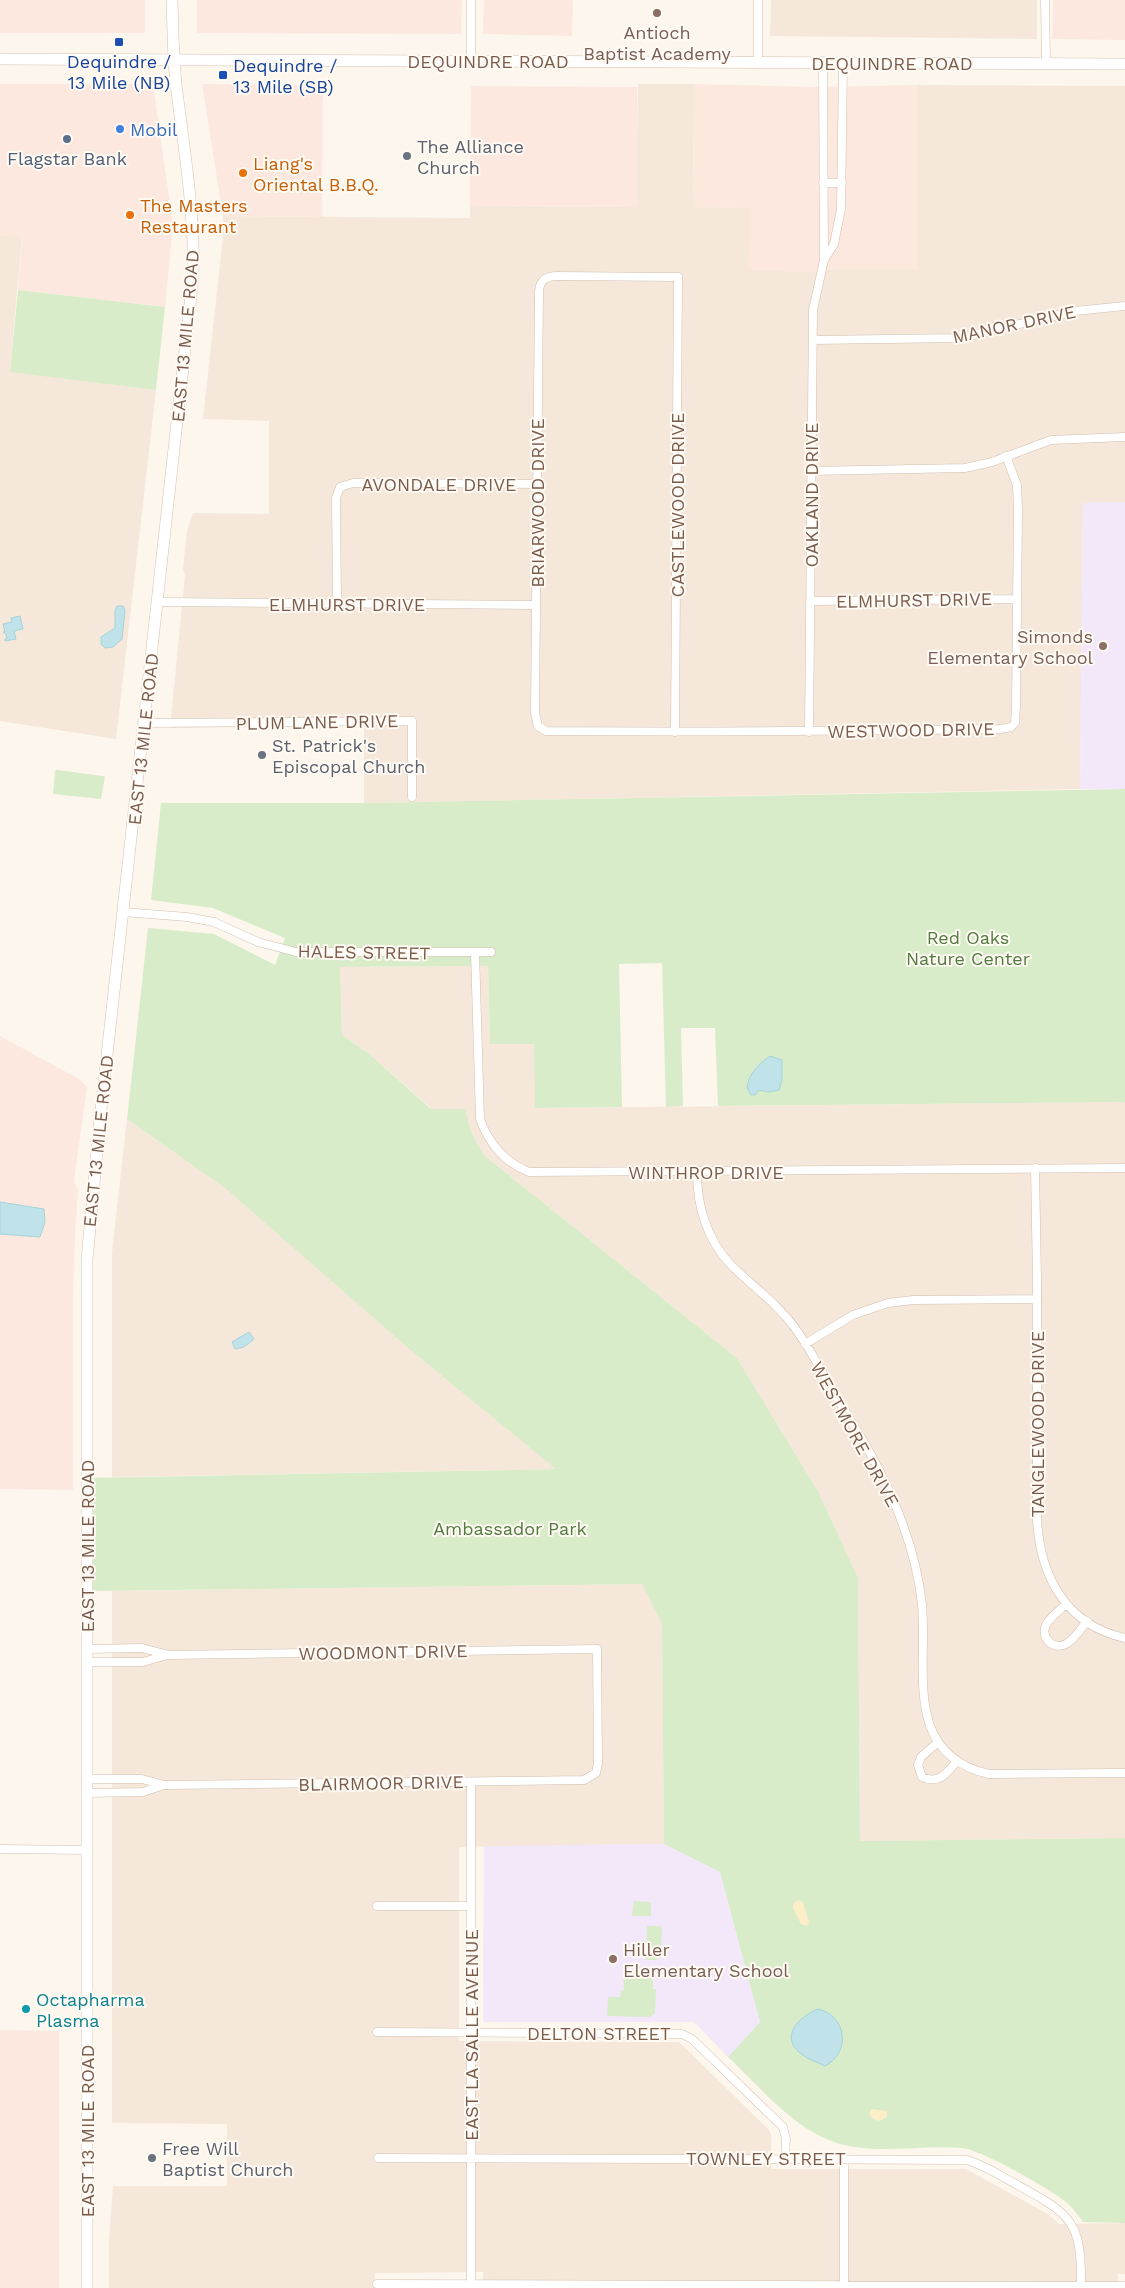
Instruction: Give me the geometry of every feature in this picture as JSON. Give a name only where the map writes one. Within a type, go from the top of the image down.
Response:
[{"type":"main road","name":"EAST 13 MILE ROAD","points":[[87,2288],[87,1260],[100,1118],[145,723],[193,265],[191,200],[174,60],[172,0]]},
{"type":"main road","name":"DEQUINDRE ROAD","points":[[0,59],[1125,64]]},
{"type":"street","points":[[471,0],[471,60]]},
{"type":"street","points":[[758,0],[758,62]]},
{"type":"street","points":[[1045,0],[1046,64]]},
{"type":"street","name":"OAKLAND DRIVE","points":[[823,62],[824,260]]},
{"type":"street","name":"OAKLAND DRIVE","points":[[810,732],[815,295],[824,260],[837,234],[841,209],[843,63]]},
{"type":"street","points":[[823,183],[842,183]]},
{"type":"street","name":"CASTLEWOOD DRIVE","points":[[543,280],[550,276],[678,277],[675,732]]},
{"type":"street","name":"BRIARWOOD DRIVE","points":[[538,726],[535,717],[539,291],[543,280]]},
{"type":"street","name":"MANOR DRIVE","points":[[813,340],[960,338],[1075,311],[1099,307],[1125,306]]},
{"type":"street","points":[[812,471],[965,468],[979,466],[1042,443],[1060,439],[1125,437]]},
{"type":"street","name":"WESTWOOD DRIVE","points":[[538,726],[546,732],[1000,730],[1011,727],[1016,719],[1018,497],[1014,474],[1006,456]]},
{"type":"street","name":"AVONDALE DRIVE","points":[[337,604],[336,498],[340,487],[353,484],[537,484]]},
{"type":"street","name":"ELMHURST DRIVE","points":[[810,601],[1017,599]]},
{"type":"street","name":"ELMHURST DRIVE","points":[[158,602],[536,605]]},
{"type":"street","name":"PLUM LANE DRIVE","points":[[145,723],[412,721],[412,797]]},
{"type":"street","name":"HALES STREET","points":[[123,912],[187,917],[208,921],[274,948],[296,952],[327,954],[491,952]]},
{"type":"street","name":"WINTHROP DRIVE","points":[[474,952],[479,1107],[485,1133],[492,1144],[513,1163],[529,1172],[1125,1168]]},
{"type":"street","name":"TANGLEWOOD DRIVE","points":[[1034,1168],[1037,1299],[1038,1536],[1047,1572],[1066,1604],[1087,1621],[1106,1632],[1125,1638]]},
{"type":"street","name":"WESTMORE DRIVE","points":[[697,1172],[702,1214],[716,1246],[732,1266],[781,1310],[805,1344],[890,1491],[908,1538],[919,1581],[922,1606],[924,1706],[930,1730],[938,1743],[957,1761],[978,1771],[990,1774],[1125,1773]]},
{"type":"street","points":[[805,1344],[853,1315],[888,1303],[913,1300],[1037,1299]]},
{"type":"street","points":[[1066,1604],[1045,1627],[1045,1636],[1050,1643],[1059,1646],[1068,1644],[1087,1621]]},
{"type":"street","name":"WOODMONT DRIVE","points":[[87,1649],[142,1648],[169,1655]]},
{"type":"street","name":"WOODMONT DRIVE","points":[[87,1662],[143,1662],[169,1655],[597,1649],[598,1764],[596,1773]]},
{"type":"street","points":[[938,1743],[922,1757],[918,1765],[922,1777],[934,1781],[957,1761]]},
{"type":"street","name":"BLAIRMOOR DRIVE","points":[[87,1779],[142,1779],[164,1785],[471,1782],[584,1780],[596,1773]]},
{"type":"street","name":"EAST LA SALLE AVENUE","points":[[471,1782],[471,2286]]},
{"type":"street","name":"BLAIRMOOR DRIVE","points":[[87,1793],[143,1792],[164,1785]]},
{"type":"street","points":[[0,1849],[87,1850]]},
{"type":"street","points":[[377,1906],[471,1906]]},
{"type":"street","name":"DELTON STREET","points":[[377,2032],[682,2034],[692,2039],[783,2127],[786,2139],[785,2159]]},
{"type":"street","name":"TOWNLEY STREET","points":[[378,2158],[960,2159],[971,2161],[1056,2207],[1069,2220],[1080,2246],[1081,2286]]},
{"type":"street","points":[[844,2159],[844,2286]]},
{"type":"street","points":[[377,2284],[471,2286],[1125,2286]]},
{"type":"shaded area","points":[[0,0],[145,0],[145,33],[0,33]]},
{"type":"shaded area","points":[[197,0],[462,0],[461,34],[197,33]]},
{"type":"shaded area","points":[[484,0],[573,0],[572,36],[483,34]]},
{"type":"shaded area","points":[[771,0],[1037,0],[1037,39],[770,36]]},
{"type":"shaded area","points":[[1053,0],[1125,0],[1125,40],[1052,39]]},
{"type":"shaded area","points":[[0,84],[153,84],[173,225],[165,307],[18,290],[22,237],[0,236]]},
{"type":"shaded area","points":[[202,84],[323,85],[322,217],[223,216]]},
{"type":"shaded area","points":[[638,84],[694,84],[693,207],[750,208],[806,272],[835,269],[917,168],[918,85],[1125,86],[1125,502],[1083,503],[1080,789],[364,803],[364,726],[170,728],[185,576],[183,568],[187,531],[193,513],[269,514],[269,421],[203,419],[223,236],[223,216],[470,218],[470,206],[636,207]]},
{"type":"shaded area","points":[[694,84],[814,87],[918,85],[918,269],[835,269],[806,272],[748,270],[750,208],[693,207]]},
{"type":"shaded area","points":[[471,86],[637,87],[637,207],[470,206]]},
{"type":"shaded area","points":[[0,236],[22,236],[10,371],[156,390],[116,739],[0,721]]},
{"type":"shaded area","name":"Simonds Elementary School","points":[[1125,502],[1125,789],[1080,789],[1083,503]]},
{"type":"shaded area","points":[[488,966],[490,1044],[534,1044],[536,1108],[1125,1102],[1125,1838],[860,1841],[858,1578],[819,1493],[737,1358],[485,1156],[473,1139],[468,1126],[466,1109],[432,1109],[367,1052],[342,1035],[340,967]]},
{"type":"shaded area","points":[[0,1036],[79,1079],[87,1087],[74,1180],[78,1191],[73,1300],[73,1490],[0,1489]]},
{"type":"shaded area","points":[[127,1119],[226,1189],[408,1348],[557,1469],[112,1477],[112,1252]]},
{"type":"shaded area","points":[[642,1584],[662,1624],[664,1844],[459,1847],[459,2041],[679,2042],[768,2129],[771,2134],[771,2169],[966,2169],[1048,2214],[1059,2224],[1125,2223],[1125,2274],[1118,2274],[1117,2288],[483,2288],[483,2272],[375,2273],[375,2288],[109,2288],[109,2240],[113,2186],[227,2186],[227,2124],[112,2123],[112,1591]]},
{"type":"shaded area","name":"Hiller Elementary School","points":[[664,1844],[720,1872],[760,2022],[728,2057],[694,2022],[483,2022],[484,1846]]},
{"type":"shaded area","points":[[0,2030],[59,2031],[59,2288],[0,2288]]},
{"type":"green space","points":[[18,290],[165,307],[156,390],[10,372]]},
{"type":"green space","points":[[55,771],[105,777],[101,799],[53,794]]},
{"type":"green space","points":[[1125,789],[1125,1102],[718,1106],[715,1028],[681,1028],[683,1106],[666,1107],[662,963],[619,964],[622,1107],[535,1108],[534,1044],[490,1044],[488,966],[340,967],[342,1035],[367,1052],[431,1109],[466,1109],[472,1134],[485,1156],[737,1358],[819,1493],[858,1578],[860,1841],[1125,1838],[1125,2223],[1083,2222],[1071,2207],[1058,2196],[1016,2171],[972,2150],[946,2147],[881,2149],[850,2146],[834,2142],[804,2127],[790,2116],[728,2057],[760,2022],[720,1872],[664,1844],[662,1624],[642,1584],[88,1591],[88,1478],[556,1469],[408,1348],[226,1189],[127,1119],[148,928],[214,934],[275,965],[285,938],[213,908],[151,900],[161,803],[364,803]]},
{"type":"green space","points":[[634,1901],[651,1902],[651,1916],[632,1916]]},
{"type":"green space","points":[[647,1926],[660,1926],[662,1928],[661,1945],[657,1947],[657,1960],[646,1960]]},
{"type":"green space","points":[[647,1969],[647,1975],[653,1980],[653,1989],[656,1989],[655,2013],[650,2017],[607,2016],[608,1997],[620,1997],[621,1990],[624,1990],[623,1970]]},
{"type":"sand","points":[[798,1900],[803,1902],[809,1923],[807,1926],[801,1924],[793,1908],[793,1904]]},
{"type":"sand","points":[[872,2109],[887,2111],[887,2117],[879,2121],[872,2118],[869,2113]]},
{"type":"water","points":[[117,606],[123,606],[125,610],[122,639],[113,647],[105,648],[101,644],[101,637],[115,628],[115,610]]},
{"type":"water","points":[[20,616],[23,629],[14,631],[16,639],[5,641],[7,638],[3,632],[5,632],[3,624],[12,622],[11,618]]},
{"type":"water","points":[[770,1056],[782,1060],[782,1080],[779,1090],[768,1092],[759,1090],[755,1095],[751,1095],[747,1088],[749,1078],[758,1066]]},
{"type":"water","points":[[0,1202],[44,1209],[45,1222],[40,1237],[0,1234]]},
{"type":"water","points":[[249,1332],[254,1339],[244,1347],[235,1349],[232,1342]]},
{"type":"water","points":[[818,2009],[835,2018],[842,2034],[839,2052],[834,2060],[825,2066],[800,2053],[794,2047],[791,2040],[794,2027],[805,2016]]},
{"type":"place","name":"Antioch Baptist Academy","points":[[657,13]]},
{"type":"place","name":"Dequindre / 13 Mile (NB)","points":[[119,42]]},
{"type":"place","name":"Dequindre / 13 Mile (SB)","points":[[223,75]]},
{"type":"place","name":"Mobil","points":[[120,129]]},
{"type":"place","name":"Flagstar Bank","points":[[67,139]]},
{"type":"place","name":"The Alliance Church","points":[[407,156]]},
{"type":"place","name":"Liang's Oriental B.B.Q.","points":[[243,173]]},
{"type":"place","name":"The Masters Restaurant","points":[[130,215]]},
{"type":"place","name":"Simonds Elementary School","points":[[1103,646]]},
{"type":"place","name":"St. Patrick's Episcopal Church","points":[[262,755]]},
{"type":"place","name":"Hiller Elementary School","points":[[613,1959]]},
{"type":"place","name":"Octapharma Plasma","points":[[26,2009]]},
{"type":"place","name":"Free Will Baptist Church","points":[[152,2158]]},
{"type":"park label","name":"Red Oaks Nature Center","points":[[968,948]]},
{"type":"park label","name":"Ambassador Park","points":[[510,1528]]}]
